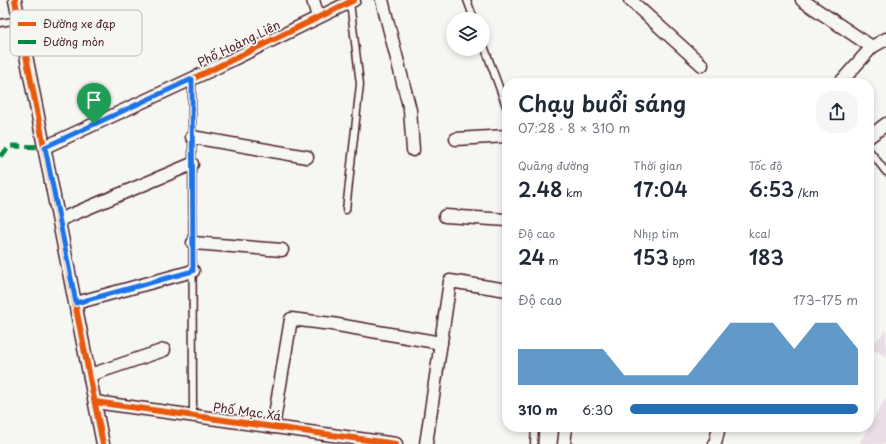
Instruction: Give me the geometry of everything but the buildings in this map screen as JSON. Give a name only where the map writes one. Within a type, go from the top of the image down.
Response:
[{"type":"street","points":[[15,0],[17,10]]},
{"type":"street","points":[[313,0],[318,17]]},
{"type":"street","points":[[382,0],[410,110],[413,150]]},
{"type":"street","points":[[630,0],[702,65]]},
{"type":"street","points":[[802,0],[844,30],[872,47]]},
{"type":"street","name":"Phố Hoàng Liên","points":[[45,147],[192,79],[352,1]]},
{"type":"street","points":[[844,78],[872,47],[886,39]]},
{"type":"street","points":[[26,56],[103,444]]},
{"type":"street","points":[[874,133],[886,124]]},
{"type":"street","points":[[192,136],[307,157]]},
{"type":"street","points":[[456,139],[502,136]]},
{"type":"street","points":[[59,220],[192,164]]},
{"type":"street","points":[[445,216],[502,220]]},
{"type":"street","points":[[193,243],[282,250]]},
{"type":"street","points":[[76,303],[193,271]]},
{"type":"street","points":[[426,444],[450,281],[502,289]]},
{"type":"street","points":[[273,427],[291,319],[332,324],[441,343]]},
{"type":"street","points":[[90,375],[164,350]]},
{"type":"street","name":"Phố Mạc Xá","points":[[95,402],[396,444]]},
{"type":"street","points":[[564,444],[565,432]]},
{"type":"street","points":[[715,444],[718,432]]},
{"type":"lane","points":[[467,0],[471,12]]},
{"type":"lane","points":[[346,210],[360,84],[352,1]]},
{"type":"lane","points":[[0,23],[10,21]]},
{"type":"lane","points":[[487,56],[502,95]]},
{"type":"lane","points":[[192,79],[192,416]]},
{"type":"lane","points":[[874,156],[886,172]]},
{"type":"lane","points":[[534,444],[535,432]]},
{"type":"shaded area","points":[[886,330],[886,356],[874,350],[874,344]]},
{"type":"shaded area","points":[[886,398],[886,444],[859,444],[866,432],[874,432],[874,418]]},
{"type":"marked path","points":[[0,156],[11,146],[45,147]]},
{"type":"cycle path","points":[[15,0],[17,10]]},
{"type":"cycle path","points":[[45,147],[209,71],[354,0]]},
{"type":"cycle path","points":[[26,56],[103,444]]},
{"type":"cycle path","points":[[95,402],[396,444]]},
{"type":"route","points":[[192,79],[193,271],[76,303],[45,147],[94,124],[192,79]]}]
